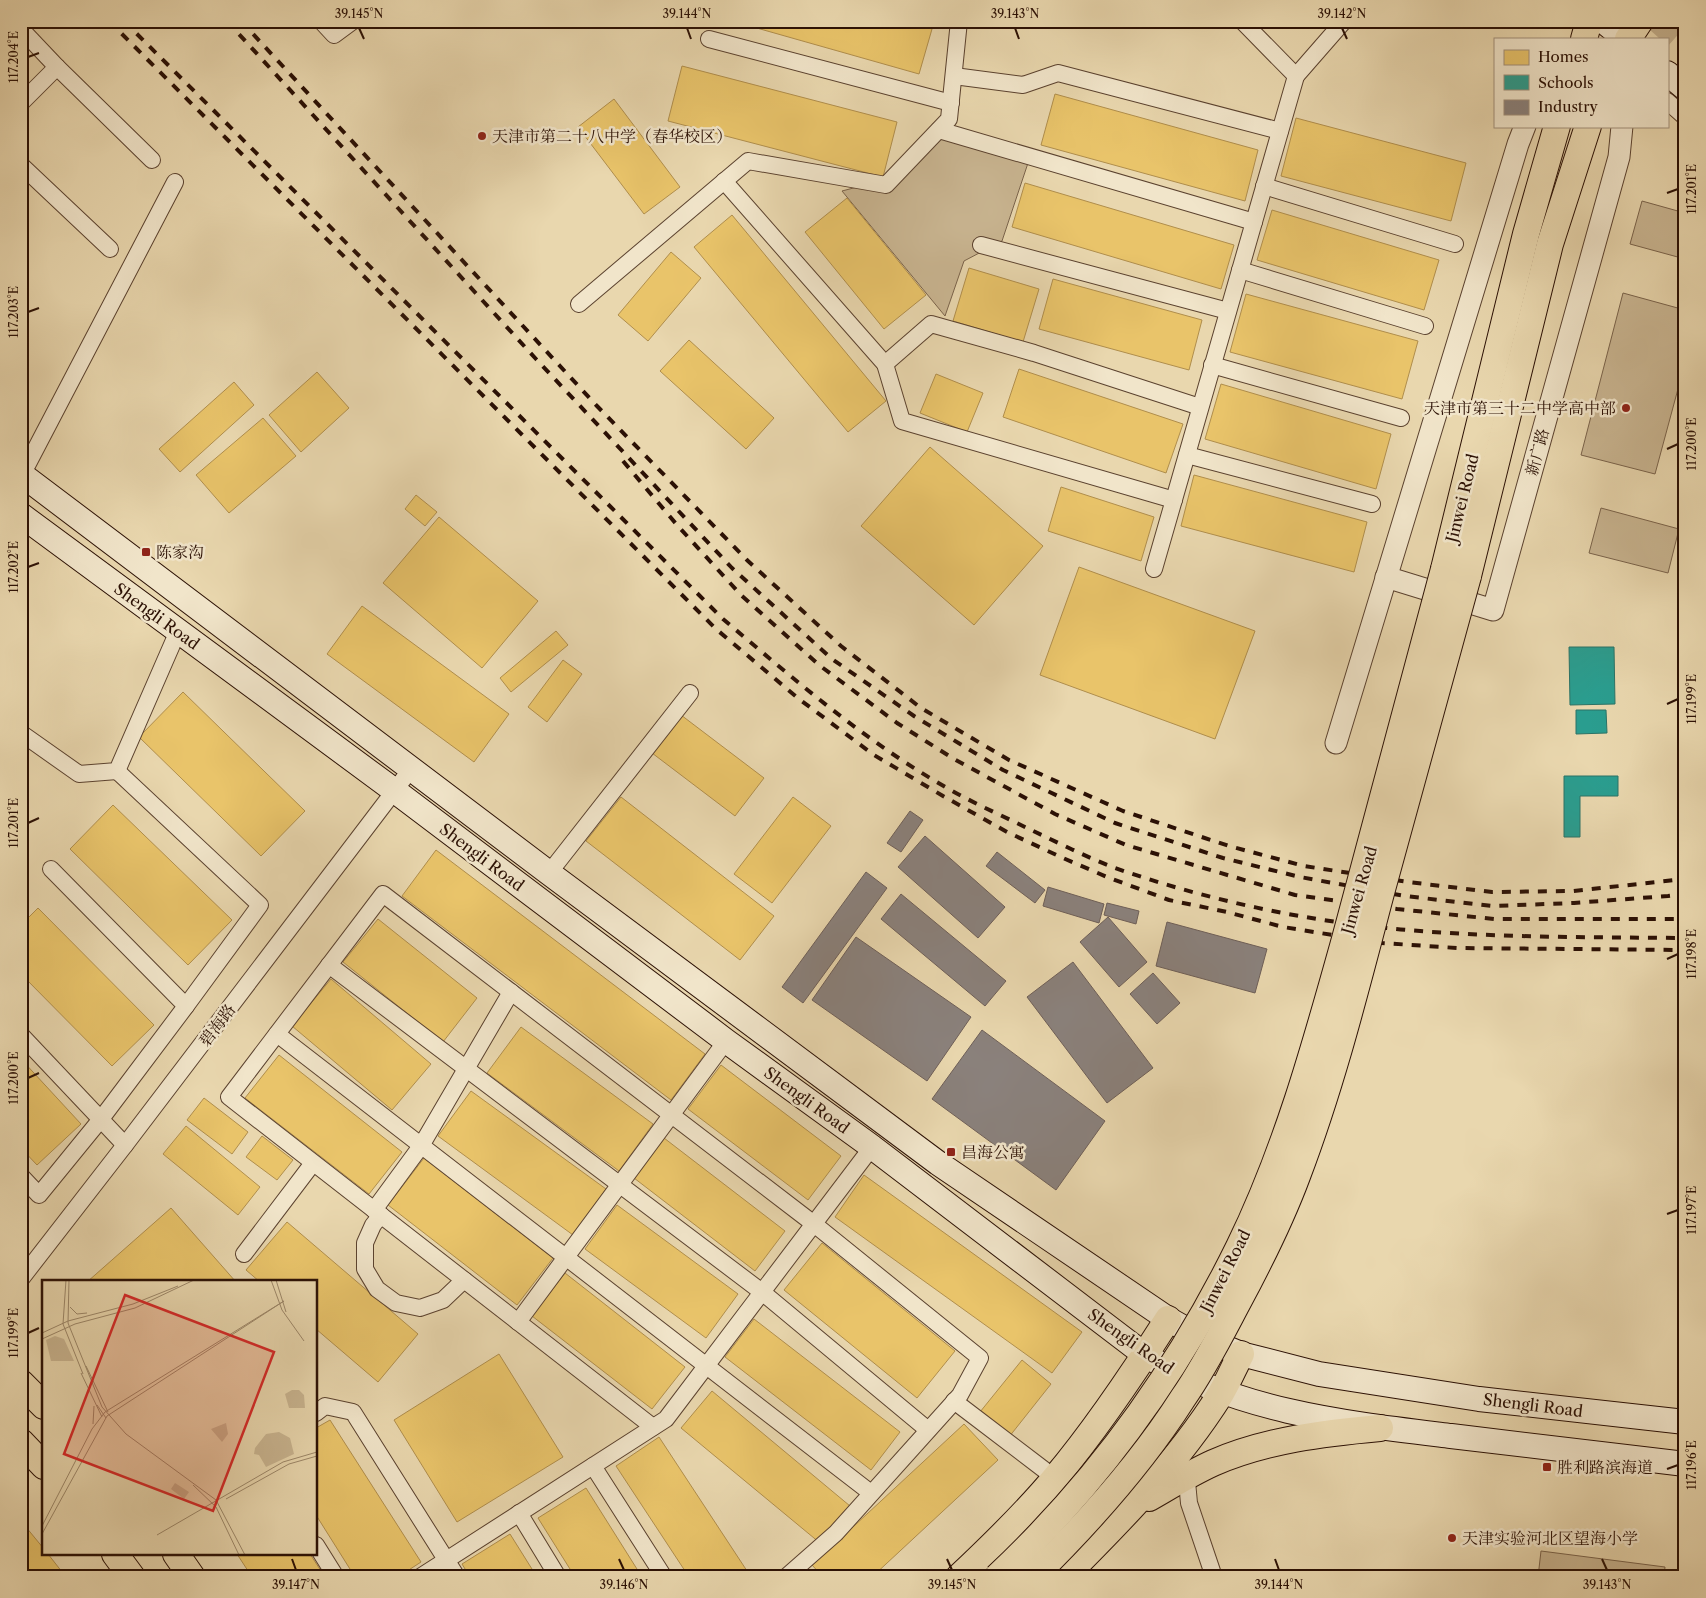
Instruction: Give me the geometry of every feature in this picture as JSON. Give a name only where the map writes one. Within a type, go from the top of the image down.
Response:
[{"type":"main road","points":[[1584,38],[1589,21]]},
{"type":"main road","points":[[1603,21],[1626,38]]},
{"type":"main road","points":[[1628,38],[1640,21]]},
{"type":"main road","points":[[1668,74],[1685,88]]},
{"type":"main road","name":"Jinwei Road","points":[[1033,1577],[1073,1538],[1102,1505],[1127,1475],[1184,1398],[1261,1259],[1278,1223],[1311,1138],[1343,1036],[1456,573],[1526,234],[1556,128]]},
{"type":"main road","name":"Jinwei Road","points":[[997,1577],[1045,1530],[1070,1502],[1098,1470],[1140,1414],[1201,1317],[1239,1246],[1257,1206],[1285,1134],[1320,1028],[1380,813],[1456,573],[1550,244],[1587,128]]},
{"type":"main road","name":"Shengli Road","points":[[22,475],[938,1163],[1168,1319],[1200,1337],[1241,1354],[1318,1374],[1479,1398],[1685,1422]]},
{"type":"main road","name":"Shengli Road","points":[[21,516],[396,791],[726,1041],[872,1147],[1145,1355],[1172,1371],[1222,1393],[1286,1411],[1380,1428],[1685,1464]]},
{"type":"main road","points":[[959,1577],[1016,1522],[1055,1478],[1098,1424],[1168,1319]]},
{"type":"main road","points":[[1064,1577],[1134,1507],[1199,1426],[1222,1393],[1241,1354]]},
{"type":"main road","points":[[21,1383],[42,1404]]},
{"type":"main road","points":[[1134,1507],[1214,1463],[1276,1442],[1304,1436],[1380,1428]]},
{"type":"main road","points":[[21,1442],[42,1464]]},
{"type":"main road","points":[[116,1556],[132,1577]]},
{"type":"main road","points":[[177,1556],[192,1577]]},
{"type":"street","points":[[321,21],[334,35],[353,21]]},
{"type":"street","points":[[579,304],[748,161],[886,185],[949,119],[959,21]]},
{"type":"street","points":[[1242,21],[1296,76]]},
{"type":"street","points":[[1154,569],[1296,76],[1344,21]]},
{"type":"street","points":[[1573,38],[1585,21]]},
{"type":"street","points":[[21,29],[152,160]]},
{"type":"street","points":[[709,39],[951,103]]},
{"type":"street","points":[[21,103],[58,67]]},
{"type":"street","points":[[954,76],[1023,85],[1058,73],[1280,131]]},
{"type":"street","points":[[1668,102],[1685,117]]},
{"type":"street","points":[[1336,743],[1524,128]]},
{"type":"street","name":"新广路","points":[[1386,577],[1494,610],[1618,156],[1622,128]]},
{"type":"street","points":[[939,130],[1254,222]]},
{"type":"street","points":[[21,165],[110,249]]},
{"type":"street","points":[[724,181],[885,364],[902,422],[1174,500]]},
{"type":"street","points":[[22,475],[175,182]]},
{"type":"street","points":[[1264,186],[1456,244]]},
{"type":"street","points":[[982,245],[1228,311]]},
{"type":"street","points":[[1240,270],[1425,326]]},
{"type":"street","points":[[885,364],[931,324],[1034,353],[1200,407]]},
{"type":"street","points":[[1212,366],[1401,418]]},
{"type":"street","points":[[1187,456],[1372,504]]},
{"type":"street","points":[[117,771],[178,631]]},
{"type":"street","points":[[550,873],[690,693]]},
{"type":"street","points":[[21,733],[79,774],[117,771],[260,905],[101,1120],[39,1195],[21,1176]]},
{"type":"street","name":"碧海路","points":[[21,1279],[411,769]]},
{"type":"street","points":[[50,869],[186,1006]]},
{"type":"street","points":[[653,1427],[229,1097],[383,894],[814,1224],[980,1358],[960,1395],[836,1533],[786,1577]]},
{"type":"street","points":[[329,965],[762,1292],[928,1430]]},
{"type":"street","points":[[464,1280],[443,1300],[420,1308],[396,1303],[377,1289],[365,1269],[365,1243],[378,1213],[421,1146],[511,992]]},
{"type":"street","points":[[277,1034],[871,1493]]},
{"type":"street","points":[[21,1035],[125,1145]]},
{"type":"street","points":[[518,1322],[726,1041]]},
{"type":"street","points":[[420,1577],[666,1419],[872,1147]]},
{"type":"street","points":[[244,1254],[313,1163]]},
{"type":"street","points":[[954,1401],[1055,1478]]},
{"type":"street","points":[[318,1411],[325,1406],[354,1412],[457,1577]]},
{"type":"street","points":[[1199,1426],[1186,1460],[1186,1478],[1190,1503],[1214,1577]]},
{"type":"street","points":[[593,1466],[664,1577]]},
{"type":"street","points":[[519,1513],[558,1577]]},
{"type":"street","points":[[318,1548],[336,1577]]},
{"type":"shaded area","points":[[939,134],[1029,160],[1002,241],[964,261],[945,316],[842,191],[895,177]]},
{"type":"shaded area","points":[[1642,201],[1685,213],[1685,259],[1630,244]]},
{"type":"shaded area","points":[[1623,293],[1685,310],[1685,363],[1655,474],[1581,455]]},
{"type":"shaded area","points":[[1601,508],[1679,529],[1668,573],[1589,553]]},
{"type":"shaded area","points":[[1541,1551],[1665,1567],[1664,1577],[1538,1577]]},
{"type":"building: Homes","points":[[732,21],[906,21],[932,29],[919,74]]},
{"type":"building: Homes","points":[[682,66],[897,122],[883,177],[668,121]]},
{"type":"building: Homes","points":[[1055,94],[1258,150],[1245,201],[1041,145]]},
{"type":"building: Homes","points":[[614,99],[680,187],[644,214],[578,127]]},
{"type":"building: Homes","points":[[1296,118],[1466,163],[1451,221],[1281,176]]},
{"type":"building: Homes","points":[[1025,183],[1234,245],[1221,289],[1012,227]]},
{"type":"building: Homes","points":[[847,198],[926,295],[884,329],[805,232]]},
{"type":"building: Homes","points":[[1272,210],[1439,260],[1424,310],[1257,260]]},
{"type":"building: Homes","points":[[732,215],[886,401],[848,432],[694,247]]},
{"type":"building: Homes","points":[[671,252],[701,278],[648,341],[618,315]]},
{"type":"building: Homes","points":[[969,268],[1039,289],[1023,342],[953,321]]},
{"type":"building: Homes","points":[[1053,279],[1202,320],[1189,370],[1039,329]]},
{"type":"building: Homes","points":[[1246,294],[1418,341],[1402,399],[1230,352]]},
{"type":"building: Homes","points":[[689,340],[774,418],[746,449],[660,371]]},
{"type":"building: Homes","points":[[1019,369],[1183,424],[1166,473],[1003,417]]},
{"type":"building: Homes","points":[[317,372],[349,408],[301,452],[269,415]]},
{"type":"building: Homes","points":[[936,374],[983,393],[967,432],[920,413]]},
{"type":"building: Homes","points":[[234,382],[254,405],[180,472],[159,449]]},
{"type":"building: Homes","points":[[1221,384],[1391,434],[1376,489],[1205,439]]},
{"type":"building: Homes","points":[[263,418],[296,456],[229,513],[196,475]]},
{"type":"building: Homes","points":[[930,447],[1043,546],[974,625],[861,526]]},
{"type":"building: Homes","points":[[1194,475],[1367,522],[1354,572],[1181,526]]},
{"type":"building: Homes","points":[[1061,487],[1154,517],[1141,561],[1048,531]]},
{"type":"building: Homes","points":[[416,495],[437,512],[425,526],[405,509]]},
{"type":"building: Homes","points":[[439,517],[538,601],[482,668],[383,583]]},
{"type":"building: Homes","points":[[1079,567],[1255,631],[1215,739],[1040,675]]},
{"type":"building: Homes","points":[[362,606],[509,714],[474,762],[327,654]]},
{"type":"building: Homes","points":[[556,631],[568,645],[511,692],[500,678]]},
{"type":"building: Homes","points":[[563,660],[582,674],[547,722],[528,707]]},
{"type":"building: Homes","points":[[183,692],[305,811],[261,856],[139,737]]},
{"type":"building: Homes","points":[[681,715],[764,778],[735,816],[652,753]]},
{"type":"building: Homes","points":[[621,797],[774,916],[740,960],[586,841]]},
{"type":"building: Homes","points":[[793,797],[831,826],[772,903],[734,874]]},
{"type":"building: Homes","points":[[113,805],[232,920],[188,965],[70,849]]},
{"type":"building: Homes","points":[[436,850],[705,1054],[671,1100],[402,896]]},
{"type":"building: Homes","points":[[38,908],[154,1025],[112,1066],[21,974],[21,925]]},
{"type":"building: Homes","points":[[378,919],[477,998],[443,1042],[343,962]]},
{"type":"building: Homes","points":[[331,979],[431,1064],[392,1110],[292,1026]]},
{"type":"building: Homes","points":[[521,1027],[653,1124],[619,1171],[487,1073]]},
{"type":"building: Homes","points":[[279,1055],[402,1152],[369,1194],[245,1098]]},
{"type":"building: Homes","points":[[21,1059],[81,1124],[37,1165],[21,1148]]},
{"type":"building: Homes","points":[[721,1065],[841,1156],[808,1200],[688,1109]]},
{"type":"building: Homes","points":[[471,1091],[606,1189],[573,1235],[438,1136]]},
{"type":"building: Homes","points":[[204,1098],[248,1132],[232,1154],[187,1120]]},
{"type":"building: Homes","points":[[186,1126],[260,1187],[238,1215],[163,1154]]},
{"type":"building: Homes","points":[[262,1136],[293,1160],[277,1180],[246,1157]]},
{"type":"building: Homes","points":[[664,1138],[785,1231],[755,1271],[634,1178]]},
{"type":"building: Homes","points":[[424,1158],[553,1258],[517,1305],[388,1205]]},
{"type":"building: Homes","points":[[864,1175],[1082,1332],[1052,1373],[835,1217]]},
{"type":"building: Homes","points":[[617,1205],[738,1294],[706,1338],[585,1249]]},
{"type":"building: Homes","points":[[171,1208],[234,1280],[89,1280]]},
{"type":"building: Homes","points":[[287,1222],[418,1334],[378,1382],[318,1331],[318,1280],[258,1280],[246,1270]]},
{"type":"building: Homes","points":[[822,1243],[955,1351],[917,1398],[784,1290]]},
{"type":"building: Homes","points":[[565,1273],[685,1367],[652,1409],[532,1316]]},
{"type":"building: Homes","points":[[754,1319],[900,1432],[871,1470],[725,1357]]},
{"type":"building: Homes","points":[[499,1354],[563,1457],[457,1522],[394,1420]]},
{"type":"building: Homes","points":[[1022,1360],[1051,1384],[1009,1437],[980,1412]]},
{"type":"building: Homes","points":[[712,1391],[850,1506],[820,1543],[681,1428]]},
{"type":"building: Homes","points":[[330,1420],[421,1562],[398,1577],[355,1577],[318,1518],[318,1427]]},
{"type":"building: Homes","points":[[964,1424],[998,1460],[872,1577],[823,1577],[812,1565]]},
{"type":"building: Homes","points":[[659,1437],[751,1577],[689,1577],[616,1466]]},
{"type":"building: Homes","points":[[586,1488],[642,1577],[575,1577],[538,1518]]},
{"type":"building: Homes","points":[[21,1521],[42,1547],[42,1556],[50,1556],[66,1577],[21,1577]]},
{"type":"building: Homes","points":[[510,1534],[537,1577],[470,1577],[462,1564]]},
{"type":"building: Homes","points":[[238,1556],[311,1556],[325,1577],[252,1577]]},
{"type":"building: Schools","points":[[1569,647],[1614,647],[1615,704],[1570,705]]},
{"type":"building: Schools","points":[[1576,710],[1606,710],[1607,733],[1576,734]]},
{"type":"building: Schools","points":[[1564,776],[1618,776],[1618,796],[1580,796],[1580,837],[1564,837]]},
{"type":"building: Industry","points":[[910,811],[923,820],[901,852],[887,843]]},
{"type":"building: Industry","points":[[925,836],[1005,907],[978,938],[898,867]]},
{"type":"building: Industry","points":[[997,852],[1045,890],[1035,903],[986,866]]},
{"type":"building: Industry","points":[[866,872],[887,888],[803,1003],[782,987]]},
{"type":"building: Industry","points":[[1048,887],[1104,904],[1099,923],[1043,906]]},
{"type":"building: Industry","points":[[901,894],[1006,981],[985,1006],[881,919]]},
{"type":"building: Industry","points":[[1107,903],[1139,911],[1136,924],[1104,915]]},
{"type":"building: Industry","points":[[1108,917],[1147,962],[1119,987],[1080,942]]},
{"type":"building: Industry","points":[[1167,922],[1267,949],[1255,993],[1156,966]]},
{"type":"building: Industry","points":[[856,937],[971,1017],[927,1081],[812,1000]]},
{"type":"building: Industry","points":[[1073,962],[1153,1068],[1107,1103],[1027,997]]},
{"type":"building: Industry","points":[[1153,973],[1180,1003],[1157,1024],[1130,994]]},
{"type":"building: Industry","points":[[982,1030],[1105,1121],[1056,1190],[932,1099]]},
{"type":"tunnel","points":[[1658,21],[1685,45]]},
{"type":"railway","points":[[109,21],[716,629],[799,699],[874,755],[943,796],[1007,832],[1107,877],[1169,900],[1227,912],[1283,927],[1382,943],[1457,948],[1685,950]]},
{"type":"railway","points":[[124,21],[723,619],[832,710],[889,752],[949,789],[1029,829],[1115,868],[1181,889],[1283,913],[1352,924],[1460,934],[1685,938]]},
{"type":"railway","points":[[227,21],[536,359],[732,568],[832,659],[914,716],[1003,770],[1115,823],[1223,858],[1300,877],[1405,896],[1492,906],[1574,903],[1685,894]]},
{"type":"railway","points":[[241,21],[596,405],[748,561],[841,646],[921,708],[1009,760],[1123,811],[1229,846],[1304,866],[1408,882],[1492,892],[1573,891],[1685,879]]},
{"type":"railway","points":[[623,461],[677,525],[741,595],[819,665],[897,723],[954,759],[1055,814],[1126,845],[1295,895],[1397,909],[1494,919],[1685,919]]},
{"type":"place","name":"天津市第二十八中学（春华校区）","points":[[482,136]]},
{"type":"place","name":"天津市第三十二中学高中部","points":[[1626,408]]},
{"type":"place","name":"陈家沟","points":[[146,552]]},
{"type":"place","name":"昌海公寓","points":[[951,1152]]},
{"type":"place","name":"胜利路滨海道","points":[[1547,1467]]},
{"type":"place","name":"天津实验河北区望海小学","points":[[1452,1538]]}]
